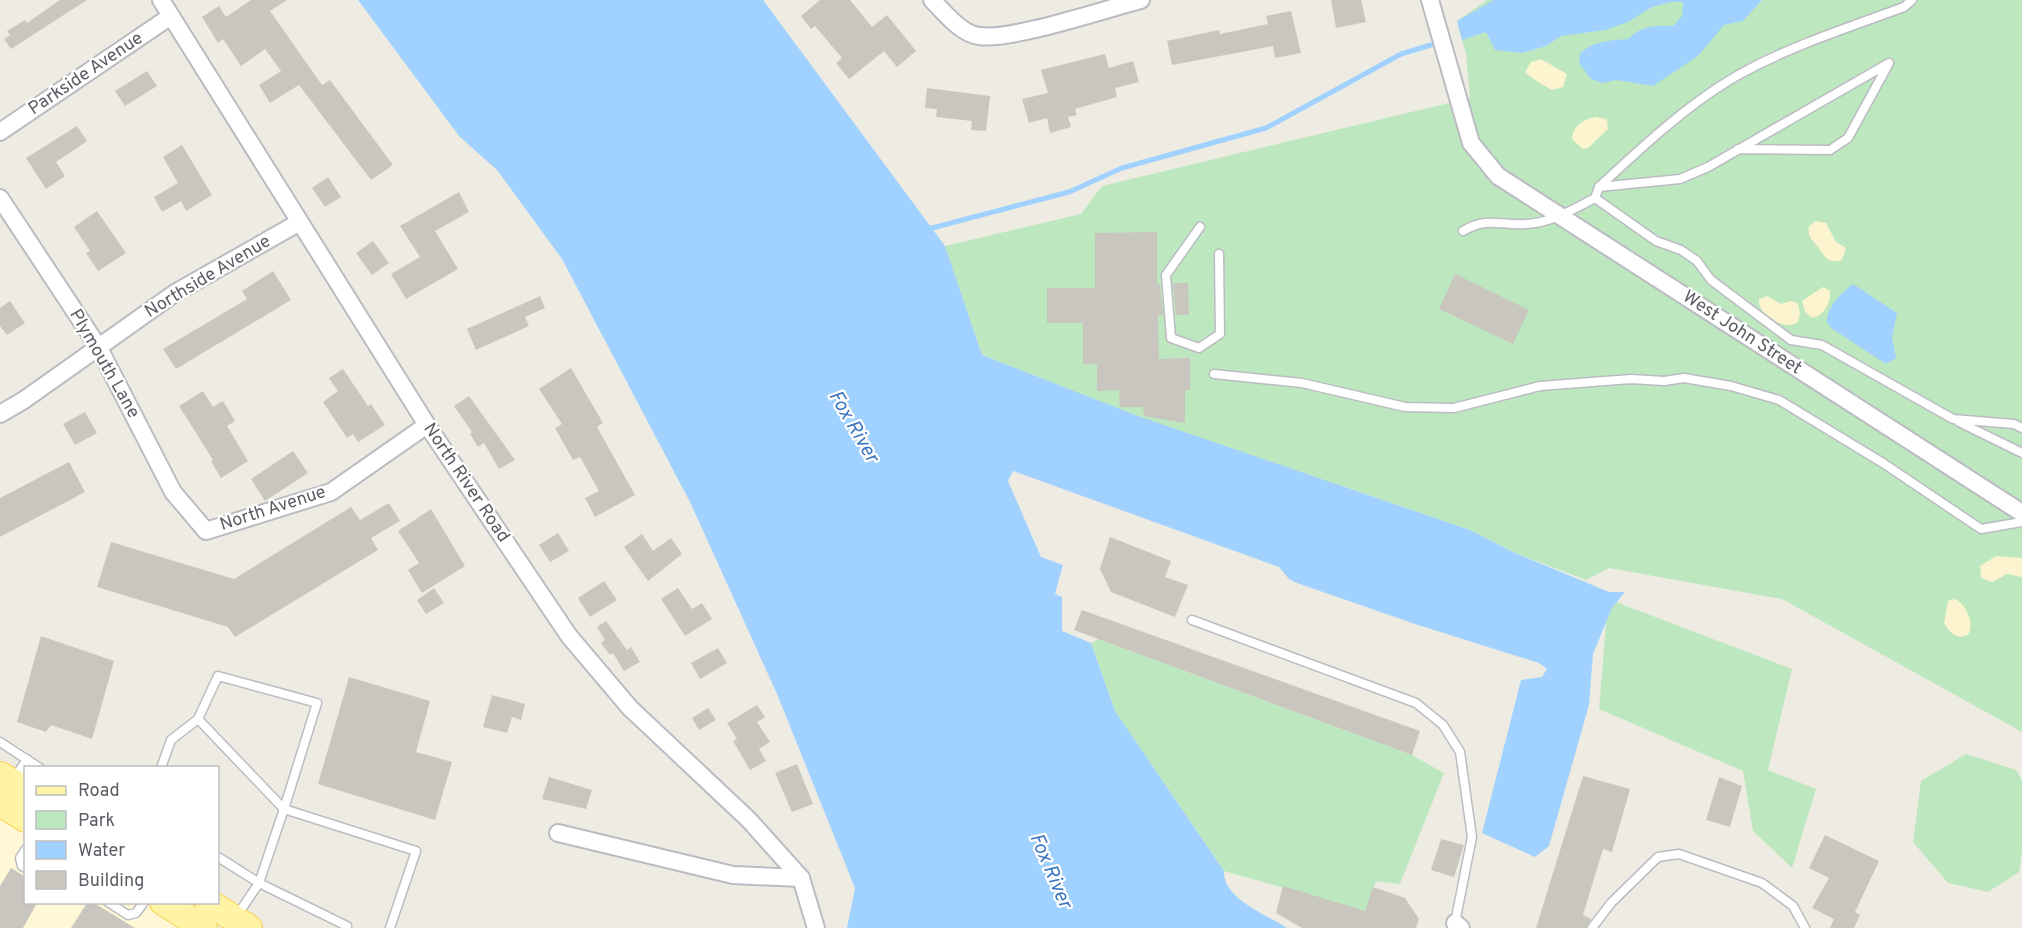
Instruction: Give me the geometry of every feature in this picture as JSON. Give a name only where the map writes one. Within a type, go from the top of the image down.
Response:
[{"type":"main road","points":[[8,791],[24,816]]},
{"type":"main road","points":[[165,904],[204,928]]},
{"type":"main road","points":[[209,904],[238,925]]},
{"type":"street","name":"North River Road","points":[[161,0],[298,223],[427,425],[569,636],[630,708],[749,820],[801,878],[816,928]]},
{"type":"street","points":[[932,0],[960,27],[978,36],[1014,33],[1141,0]]},
{"type":"street","name":"West John Street","points":[[1430,0],[1471,142],[1498,176],[2022,513]]},
{"type":"street","name":"Parkside Avenue","points":[[0,132],[171,16]]},
{"type":"street","name":"Plymouth Lane","points":[[0,198],[99,348],[173,492],[206,531]]},
{"type":"street","name":"Northside Avenue","points":[[0,414],[99,348],[175,293],[298,223]]},
{"type":"street","name":"North Avenue","points":[[206,531],[331,492],[427,425]]},
{"type":"street","points":[[558,833],[733,875],[801,878]]},
{"type":"lane","points":[[1463,231],[1487,221],[1527,225],[1560,217],[1595,198],[1599,187],[1663,129],[1742,73],[1824,37],[1904,7],[1912,0]]},
{"type":"lane","points":[[1599,187],[1680,179],[1738,149],[1889,63],[1848,138],[1830,150],[1738,149]]},
{"type":"lane","points":[[1595,198],[1656,241],[1682,250],[1697,261],[1711,280],[1791,340],[1822,345],[1953,419],[2022,453]]},
{"type":"lane","points":[[1200,227],[1166,275],[1171,338],[1199,348],[1220,334],[1219,254]]},
{"type":"lane","points":[[1214,374],[1302,384],[1405,407],[1454,408],[1540,386],[1631,379],[1664,381],[1684,378],[1731,387],[1779,400],[1883,463],[1981,529],[2022,522]]},
{"type":"lane","points":[[1953,419],[2014,424],[2022,428]]},
{"type":"lane","points":[[1192,620],[1416,703],[1443,725],[1460,752],[1472,837],[1458,926]]},
{"type":"lane","points":[[162,766],[171,740],[198,719],[218,676],[317,704],[259,883],[238,925]]},
{"type":"lane","points":[[198,719],[284,809],[416,851],[390,928]]},
{"type":"lane","points":[[0,742],[37,766]]},
{"type":"lane","points":[[8,791],[27,759]]},
{"type":"lane","points":[[24,852],[20,858],[21,866],[24,867]]},
{"type":"lane","points":[[1592,928],[1611,903],[1658,856],[1679,854],[1762,883],[1793,906],[1805,928]]},
{"type":"lane","points":[[219,858],[259,883],[348,927]]},
{"type":"lane","points":[[110,904],[128,915],[136,913],[143,904]]},
{"type":"shaded area","points":[[0,808],[24,823],[24,904],[156,904],[196,928],[0,928]]},
{"type":"green space","points":[[1487,0],[2022,0],[2022,732],[1782,599],[1609,568],[1586,580],[1513,552],[1470,530],[1137,416],[982,355],[945,246],[1081,214],[1102,186],[1470,98],[1466,54],[1457,21]]},
{"type":"green space","points":[[1608,599],[1792,669],[1768,770],[1816,789],[1792,868],[1753,831],[1743,771],[1599,709]]},
{"type":"green space","points":[[1098,639],[1412,755],[1444,773],[1400,884],[1376,881],[1365,911],[1224,871],[1115,711],[1091,643]]},
{"type":"green space","points":[[1966,754],[2016,770],[2022,780],[2022,852],[2019,872],[1988,892],[1948,883],[1913,842],[1921,781]]},
{"type":"sand","points":[[1541,59],[1567,74],[1563,87],[1552,90],[1525,72],[1531,62]]},
{"type":"sand","points":[[1596,117],[1607,119],[1608,129],[1588,148],[1583,149],[1572,139],[1574,130],[1583,121]]},
{"type":"sand","points":[[1815,221],[1826,223],[1836,242],[1846,248],[1842,260],[1827,259],[1810,238],[1809,226]]},
{"type":"sand","points":[[1823,287],[1830,291],[1828,304],[1820,314],[1812,318],[1805,312],[1802,301]]},
{"type":"sand","points":[[1767,296],[1781,304],[1790,301],[1798,303],[1800,314],[1798,322],[1786,325],[1767,316],[1759,299]]},
{"type":"sand","points":[[1996,556],[2022,558],[2022,577],[2007,574],[1992,582],[1981,578],[1980,566]]},
{"type":"sand","points":[[1955,599],[1963,605],[1970,620],[1968,635],[1960,637],[1954,635],[1944,623],[1948,601]]},
{"type":"water","name":"Fox River","points":[[358,0],[763,0],[945,246],[982,355],[1138,416],[1470,530],[1513,552],[1609,592],[1625,592],[1612,608],[1593,654],[1589,705],[1549,846],[1535,857],[1482,833],[1521,680],[1542,677],[1547,669],[1539,663],[1415,624],[1297,583],[1289,579],[1279,567],[1013,471],[1008,481],[1041,557],[1063,565],[1055,594],[1062,597],[1062,631],[1091,643],[1115,711],[1224,871],[1225,881],[1230,889],[1247,905],[1287,928],[847,928],[855,888],[777,694],[690,502],[562,259],[497,170],[459,136]]},
{"type":"water","points":[[1494,0],[1762,0],[1743,21],[1724,25],[1698,56],[1653,86],[1616,80],[1602,83],[1591,79],[1579,63],[1580,53],[1597,44],[1628,39],[1638,31],[1649,27],[1673,26],[1682,16],[1683,2],[1671,2],[1652,7],[1628,22],[1605,30],[1561,36],[1546,46],[1522,53],[1495,50],[1486,32],[1462,40],[1457,21]]},
{"type":"water","points":[[1853,284],[1897,313],[1892,337],[1896,358],[1886,364],[1831,328],[1827,322],[1832,306]]},
{"type":"building","points":[[60,0],[87,0],[11,49],[4,39],[10,35],[7,31],[25,20],[27,23]]},
{"type":"building","points":[[251,0],[287,0],[270,11],[322,85],[330,80],[393,165],[371,180],[299,85],[270,103],[259,85],[281,71],[265,49],[241,66],[223,39],[218,43],[202,17],[219,6],[226,17]]},
{"type":"building","points":[[820,0],[850,0],[872,27],[887,15],[916,51],[897,67],[884,51],[849,79],[836,63],[842,58],[815,26],[811,29],[801,16]]},
{"type":"building","points":[[1331,0],[1361,0],[1366,22],[1336,28]]},
{"type":"building","points":[[1291,11],[1301,53],[1275,58],[1273,46],[1172,65],[1167,41],[1219,30],[1220,34],[1268,24],[1266,16]]},
{"type":"building","points":[[1105,54],[1109,68],[1133,61],[1139,82],[1115,88],[1117,97],[1075,109],[1077,115],[1068,117],[1071,127],[1050,133],[1047,118],[1029,123],[1022,99],[1048,93],[1041,70]]},
{"type":"building","points":[[147,71],[157,86],[125,106],[115,91]]},
{"type":"building","points":[[927,88],[990,96],[986,131],[971,130],[972,121],[936,117],[937,109],[925,108]]},
{"type":"building","points":[[77,126],[87,141],[56,162],[65,176],[46,189],[26,158]]},
{"type":"building","points":[[182,145],[212,195],[186,211],[181,201],[162,212],[154,197],[178,183],[163,157]]},
{"type":"building","points":[[328,177],[341,197],[325,207],[312,188]]},
{"type":"building","points":[[459,192],[469,212],[435,231],[458,269],[406,299],[391,274],[420,257],[400,226]]},
{"type":"building","points":[[97,211],[126,253],[98,271],[86,253],[90,251],[74,227]]},
{"type":"building","points":[[1157,232],[1157,284],[1160,284],[1163,315],[1158,315],[1159,359],[1190,358],[1190,390],[1185,390],[1185,423],[1144,416],[1143,407],[1120,407],[1119,390],[1097,391],[1097,364],[1083,364],[1083,323],[1047,323],[1047,288],[1095,288],[1095,233]]},
{"type":"building","points":[[373,241],[389,263],[372,275],[356,253]]},
{"type":"building","points":[[273,271],[291,300],[176,369],[163,349],[247,299],[242,291]]},
{"type":"building","points":[[1455,274],[1529,310],[1513,344],[1439,309]]},
{"type":"building","points":[[1173,283],[1188,283],[1189,315],[1176,315]]},
{"type":"building","points":[[540,296],[545,308],[525,317],[529,326],[476,350],[467,329]]},
{"type":"building","points":[[10,301],[25,323],[7,335],[0,326],[0,308]]},
{"type":"building","points":[[571,368],[603,423],[597,427],[635,495],[595,517],[585,498],[599,491],[580,457],[573,460],[555,428],[562,424],[539,389]]},
{"type":"building","points":[[343,369],[368,406],[371,404],[385,425],[358,442],[353,434],[347,438],[323,402],[338,391],[329,378]]},
{"type":"building","points":[[203,391],[213,407],[223,401],[235,421],[227,426],[248,461],[221,478],[211,461],[213,460],[179,406]]},
{"type":"building","points":[[469,396],[515,460],[499,469],[484,443],[478,447],[470,434],[472,432],[454,406]]},
{"type":"building","points":[[85,412],[97,433],[75,445],[63,424]]},
{"type":"building","points":[[293,451],[308,473],[265,501],[251,479]]},
{"type":"building","points":[[69,462],[85,492],[0,537],[0,498]]},
{"type":"building","points":[[389,503],[400,521],[371,538],[378,550],[235,637],[228,627],[97,587],[111,542],[234,579],[351,507],[360,520]]},
{"type":"building","points":[[431,509],[465,566],[422,593],[408,570],[419,563],[398,531]]},
{"type":"building","points":[[558,533],[569,551],[550,562],[539,545]]},
{"type":"building","points":[[642,534],[653,551],[671,538],[682,554],[648,581],[624,547]]},
{"type":"building","points":[[1110,537],[1171,561],[1165,577],[1188,585],[1175,617],[1111,592],[1100,569]]},
{"type":"building","points":[[604,581],[617,600],[590,617],[578,598]]},
{"type":"building","points":[[434,588],[444,603],[426,614],[417,600]]},
{"type":"building","points":[[678,588],[692,609],[702,603],[712,619],[685,636],[661,599]]},
{"type":"building","points":[[1082,610],[1420,731],[1412,755],[1074,630]]},
{"type":"building","points":[[606,621],[627,650],[631,647],[640,662],[624,671],[613,653],[610,655],[601,643],[605,640],[597,627]]},
{"type":"building","points":[[41,636],[114,661],[92,739],[51,725],[46,732],[17,722]]},
{"type":"building","points":[[718,648],[727,663],[700,679],[691,663]]},
{"type":"building","points":[[349,677],[430,701],[416,752],[452,762],[435,820],[318,784]]},
{"type":"building","points":[[492,695],[525,704],[521,720],[512,717],[507,733],[483,727]]},
{"type":"building","points":[[757,705],[765,717],[757,722],[770,742],[759,749],[766,761],[750,770],[733,741],[737,739],[727,723]]},
{"type":"building","points":[[708,708],[716,720],[699,730],[692,718]]},
{"type":"building","points":[[797,764],[813,804],[792,812],[775,773]]},
{"type":"building","points":[[1583,776],[1630,789],[1612,852],[1603,849],[1583,915],[1591,919],[1586,928],[1536,928]]},
{"type":"building","points":[[549,777],[592,790],[586,809],[542,799]]},
{"type":"building","points":[[1719,777],[1742,786],[1730,827],[1706,820]]},
{"type":"building","points":[[1825,835],[1879,861],[1855,912],[1860,915],[1854,928],[1830,928],[1834,919],[1812,908],[1829,878],[1809,868]]},
{"type":"building","points":[[1441,839],[1464,845],[1454,877],[1431,870]]},
{"type":"building","points":[[11,868],[24,876],[24,904],[36,904],[23,928],[0,928],[0,886]]},
{"type":"building","points":[[1283,886],[1365,911],[1373,887],[1405,898],[1419,919],[1416,928],[1302,928],[1276,913]]},
{"type":"building","points":[[86,904],[96,904],[135,928],[71,928]]},
{"type":"waterway","points":[[932,228],[1069,192],[1122,168],[1266,128],[1401,54],[1431,45]]}]
